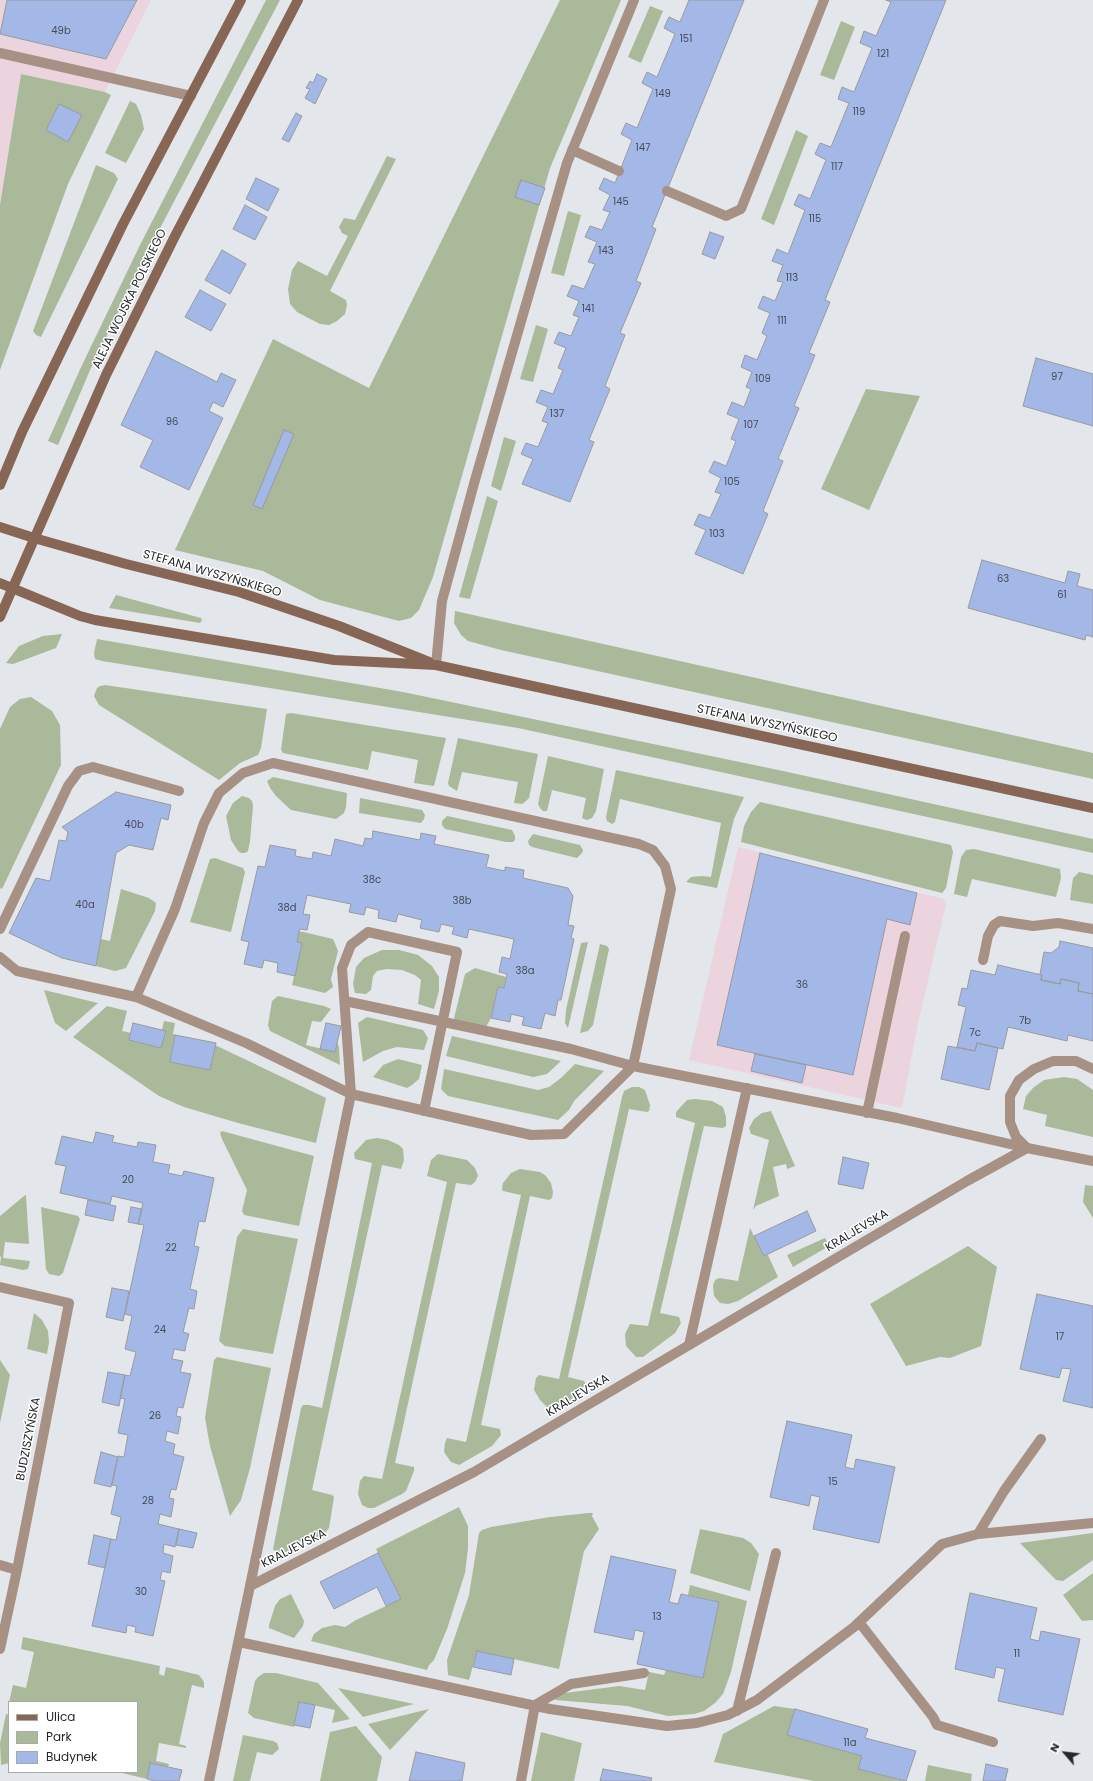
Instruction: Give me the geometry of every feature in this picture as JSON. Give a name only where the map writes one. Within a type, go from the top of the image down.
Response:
[{"type":"street","points":[[0,485],[22,432],[123,224],[192,96],[241,0]]},
{"type":"street","name":"ALEJA WOJSKA POLSKIEGO","points":[[0,617],[106,375],[174,238],[298,0]]},
{"type":"street","points":[[436,665],[442,602],[475,480],[567,162],[634,0]]},
{"type":"street","points":[[667,191],[726,216],[741,209],[824,0]]},
{"type":"street","points":[[0,53],[192,96]]},
{"type":"street","points":[[572,150],[620,171]]},
{"type":"street","name":"STEFANA WYSZYŃSKIEGO","points":[[0,527],[34,538],[239,592],[339,626],[436,665]]},
{"type":"street","name":"STEFANA WYSZYŃSKIEGO","points":[[0,583],[13,590],[80,616],[95,620],[334,660],[436,665],[1093,808]]},
{"type":"street","points":[[0,957],[17,971],[136,997],[246,1043],[351,1094],[532,1135],[564,1134],[633,1066],[671,888],[665,866],[653,850],[639,844],[272,763],[242,773],[219,793],[204,823],[175,909],[136,997]]},
{"type":"street","points":[[0,928],[68,786],[79,771],[93,767],[179,791]]},
{"type":"street","points":[[983,960],[988,936],[994,925],[1000,921],[1033,926],[1058,923],[1093,929]]},
{"type":"street","points":[[209,1781],[239,1642],[351,1094],[342,968],[351,945],[368,932],[457,952],[424,1110]]},
{"type":"street","points":[[867,1113],[905,936]]},
{"type":"street","points":[[345,1001],[442,1023],[570,1049],[633,1066],[897,1118],[1027,1148],[1093,1161]]},
{"type":"street","points":[[1027,1148],[1016,1137],[1010,1122],[1010,1096],[1019,1080],[1034,1069],[1053,1061],[1076,1061],[1093,1069]]},
{"type":"street","points":[[689,1345],[747,1088]]},
{"type":"street","name":"KRALJEVSKA","points":[[250,1586],[474,1472],[967,1181],[1027,1148]]},
{"type":"street","name":"BUDZISZYŃSKA","points":[[0,1287],[69,1303],[17,1570],[0,1649]]},
{"type":"street","points":[[978,1534],[1004,1491],[1041,1439]]},
{"type":"street","points":[[239,1642],[535,1705],[667,1726],[697,1723],[728,1714],[757,1700],[859,1622],[942,1544],[978,1534],[1093,1523]]},
{"type":"street","points":[[737,1710],[776,1553]]},
{"type":"street","points":[[0,1565],[17,1570]]},
{"type":"street","points":[[859,1622],[933,1717],[937,1725],[993,1742]]},
{"type":"street","points":[[521,1781],[535,1705],[571,1684],[644,1673]]},
{"type":"shaded area","points":[[0,0],[151,0],[105,92],[21,74],[0,205]]},
{"type":"shaded area","points":[[738,847],[944,899],[946,904],[917,1028],[902,1108],[689,1060]]},
{"type":"green space","points":[[266,0],[280,0],[148,251],[91,368],[58,445],[48,441],[82,365],[140,245]]},
{"type":"green space","points":[[560,0],[621,0],[550,168],[433,577],[419,610],[411,618],[399,621],[320,600],[263,571],[175,550],[273,339],[369,388]]},
{"type":"green space","points":[[650,6],[663,11],[641,63],[628,57]]},
{"type":"green space","points":[[841,21],[855,27],[834,80],[820,75]]},
{"type":"green space","points":[[21,74],[105,92],[111,95],[68,184],[0,370],[0,205]]},
{"type":"green space","points":[[130,101],[136,104],[141,115],[144,129],[126,163],[105,153]]},
{"type":"green space","points":[[796,130],[808,136],[774,225],[761,219]]},
{"type":"green space","points":[[387,156],[396,159],[330,291],[346,300],[347,305],[345,314],[337,321],[329,325],[320,324],[297,312],[290,304],[288,289],[292,270],[298,261],[327,276],[348,236],[342,233],[339,227],[344,218],[355,220]]},
{"type":"green space","points":[[96,165],[114,173],[118,179],[41,337],[36,335],[33,331]]},
{"type":"green space","points":[[568,211],[581,215],[564,276],[551,273]]},
{"type":"green space","points":[[536,325],[548,329],[533,382],[520,379]]},
{"type":"green space","points":[[866,389],[920,396],[869,510],[821,489]]},
{"type":"green space","points":[[504,437],[516,441],[501,491],[491,486]]},
{"type":"green space","points":[[487,496],[498,501],[470,599],[459,597]]},
{"type":"green space","points":[[116,595],[201,618],[202,620],[200,623],[109,608]]},
{"type":"green space","points":[[455,611],[1093,753],[1093,779],[501,650],[468,641],[461,635],[454,623]]},
{"type":"green space","points":[[62,634],[56,648],[13,664],[6,663],[19,646],[43,636]]},
{"type":"green space","points":[[97,639],[403,692],[783,771],[1093,839],[1093,853],[518,728],[102,661],[95,659],[94,653]]},
{"type":"green space","points":[[105,685],[267,709],[261,748],[258,755],[240,763],[219,780],[99,705],[94,696],[97,688]]},
{"type":"green space","points":[[31,697],[52,711],[60,725],[61,765],[2,889],[0,888],[0,729],[10,707],[20,699]]},
{"type":"green space","points":[[291,713],[446,738],[434,786],[414,783],[418,760],[372,751],[368,770],[283,753],[281,750],[286,714]]},
{"type":"green space","points":[[458,738],[538,754],[529,798],[522,804],[514,803],[518,782],[462,772],[457,791],[449,786],[448,783]]},
{"type":"green space","points":[[548,756],[604,769],[596,811],[592,818],[587,820],[582,818],[586,798],[552,790],[547,811],[543,811],[540,808],[538,804]]},
{"type":"green space","points":[[616,770],[744,797],[734,819],[717,888],[686,882],[691,877],[711,877],[721,823],[620,799],[615,822],[612,824],[607,821],[606,817]]},
{"type":"green space","points":[[273,777],[347,793],[344,813],[336,819],[291,810],[270,788],[267,781]]},
{"type":"green space","points":[[242,796],[249,798],[252,801],[253,806],[250,841],[248,851],[245,853],[238,851],[231,840],[226,816],[233,803]]},
{"type":"green space","points":[[360,798],[422,810],[425,815],[424,819],[421,823],[359,813]]},
{"type":"green space","points":[[760,802],[951,845],[953,852],[946,888],[942,893],[741,842],[744,826],[751,812]]},
{"type":"green space","points":[[447,816],[512,830],[515,840],[513,842],[506,842],[445,829],[442,825],[442,821]]},
{"type":"green space","points":[[533,834],[580,845],[583,850],[582,853],[577,858],[532,847],[529,845],[528,841]]},
{"type":"green space","points":[[974,849],[1060,869],[1061,878],[1056,897],[972,879],[967,897],[954,894],[961,857],[966,850]]},
{"type":"green space","points":[[215,858],[243,868],[245,872],[231,932],[190,922],[210,859]]},
{"type":"green space","points":[[1079,872],[1093,875],[1093,904],[1070,900],[1073,878]]},
{"type":"green space","points":[[121,889],[149,898],[156,903],[155,911],[126,968],[115,971],[96,966],[101,939],[110,941]]},
{"type":"green space","points":[[299,931],[333,939],[334,941],[338,951],[331,979],[333,987],[325,993],[292,985],[302,943],[297,942]]},
{"type":"green space","points":[[588,942],[568,1028],[565,1023],[566,1010],[581,943]]},
{"type":"green space","points":[[600,944],[607,946],[609,949],[593,1025],[588,1031],[580,1033]]},
{"type":"green space","points":[[382,950],[399,950],[418,955],[432,966],[439,977],[439,991],[434,1009],[418,1004],[421,980],[415,975],[402,970],[386,969],[377,971],[373,976],[371,990],[366,994],[355,993],[353,984],[356,967],[364,958]]},
{"type":"green space","points":[[475,968],[506,977],[504,988],[498,987],[491,1018],[486,1027],[458,1023],[454,1018],[465,974]]},
{"type":"green space","points":[[44,990],[98,1003],[66,1031],[55,1023]]},
{"type":"green space","points":[[278,996],[324,1006],[331,1009],[321,1022],[312,1021],[306,1045],[335,1052],[337,1042],[339,1047],[340,1065],[270,1031],[268,1025],[272,1001]]},
{"type":"green space","points":[[107,1006],[127,1011],[122,1031],[131,1033],[129,1040],[161,1048],[166,1031],[162,1030],[164,1021],[175,1023],[173,1034],[175,1035],[170,1062],[210,1070],[215,1045],[326,1098],[316,1143],[238,1123],[184,1107],[159,1096],[73,1037]]},
{"type":"green space","points":[[367,1017],[423,1030],[428,1038],[424,1050],[397,1047],[383,1051],[363,1062],[358,1023]]},
{"type":"green space","points":[[452,1036],[561,1061],[547,1074],[533,1077],[446,1056]]},
{"type":"green space","points":[[398,1059],[422,1065],[419,1079],[412,1085],[407,1088],[373,1077],[383,1065]]},
{"type":"green space","points":[[575,1064],[604,1071],[574,1101],[569,1110],[558,1120],[448,1096],[441,1089],[444,1069],[538,1090],[549,1087],[561,1078]]},
{"type":"green space","points":[[1064,1077],[1077,1079],[1093,1090],[1093,1137],[1045,1126],[1047,1115],[1023,1109],[1026,1096],[1033,1088],[1044,1080]]},
{"type":"green space","points":[[632,1087],[639,1087],[645,1090],[650,1105],[649,1111],[647,1112],[629,1109],[568,1377],[584,1381],[586,1384],[569,1402],[555,1408],[547,1407],[540,1400],[534,1390],[536,1378],[539,1375],[559,1379],[622,1097],[624,1091]]},
{"type":"green space","points":[[695,1099],[712,1101],[723,1107],[726,1117],[726,1126],[723,1128],[704,1126],[660,1313],[679,1317],[681,1323],[675,1333],[643,1357],[636,1357],[626,1346],[625,1334],[630,1324],[648,1326],[695,1123],[676,1117],[676,1112],[687,1100]]},
{"type":"green space","points":[[771,1111],[795,1166],[787,1169],[786,1164],[773,1167],[779,1196],[756,1206],[753,1210],[769,1140],[751,1134],[749,1128],[754,1119],[762,1113]]},
{"type":"green space","points":[[222,1131],[314,1156],[299,1226],[244,1215],[242,1211],[247,1190],[222,1139],[220,1133]]},
{"type":"green space","points":[[377,1138],[388,1140],[399,1145],[403,1149],[404,1160],[401,1169],[382,1165],[312,1490],[332,1495],[334,1497],[329,1528],[324,1534],[286,1552],[276,1552],[273,1549],[301,1408],[303,1405],[309,1405],[322,1408],[372,1163],[355,1159],[354,1153],[366,1140]]},
{"type":"green space","points":[[438,1154],[467,1160],[475,1168],[478,1176],[475,1182],[471,1185],[456,1183],[395,1463],[414,1467],[414,1471],[406,1491],[374,1508],[368,1508],[362,1505],[358,1494],[360,1481],[364,1476],[382,1479],[447,1182],[427,1176],[431,1160]]},
{"type":"green space","points":[[520,1169],[540,1172],[546,1176],[551,1183],[553,1192],[552,1198],[549,1200],[530,1196],[481,1425],[500,1429],[501,1435],[492,1446],[459,1465],[451,1462],[444,1452],[445,1443],[447,1438],[466,1442],[521,1195],[503,1191],[503,1183],[511,1173]]},
{"type":"green space","points":[[1085,1185],[1093,1186],[1093,1218],[1083,1202]]},
{"type":"green space","points":[[26,1195],[29,1244],[5,1242],[3,1258],[30,1261],[28,1269],[23,1270],[0,1265],[0,1216]]},
{"type":"green space","points":[[41,1207],[78,1216],[80,1219],[63,1273],[59,1276],[49,1274],[46,1269]]},
{"type":"green space","points":[[750,1228],[764,1256],[768,1255],[778,1277],[738,1301],[728,1304],[720,1303],[714,1296],[713,1285],[715,1280],[719,1278],[738,1281]]},
{"type":"green space","points":[[243,1229],[298,1239],[273,1354],[225,1346],[219,1341],[237,1237]]},
{"type":"green space","points":[[825,1238],[829,1246],[793,1267],[787,1255]]},
{"type":"green space","points":[[968,1246],[997,1267],[981,1346],[950,1358],[940,1357],[906,1366],[870,1304]]},
{"type":"green space","points":[[34,1313],[42,1320],[48,1331],[49,1342],[47,1354],[27,1349]]},
{"type":"green space","points":[[217,1357],[271,1368],[250,1468],[241,1500],[230,1516],[210,1446],[205,1418],[214,1360]]},
{"type":"green space","points":[[0,1360],[10,1375],[0,1423]]},
{"type":"green space","points":[[459,1507],[468,1526],[468,1548],[465,1573],[447,1629],[434,1660],[429,1665],[427,1670],[311,1641],[314,1634],[322,1628],[335,1625],[345,1627],[356,1620],[401,1599],[376,1549]]},
{"type":"green space","points":[[593,1513],[592,1516],[599,1529],[584,1551],[559,1669],[477,1651],[469,1680],[448,1675],[447,1660],[469,1595],[479,1533],[482,1530],[491,1527],[550,1517]]},
{"type":"green space","points":[[700,1529],[743,1538],[751,1543],[759,1554],[750,1591],[690,1573]]},
{"type":"green space","points":[[1093,1533],[1093,1560],[1063,1581],[1056,1580],[1020,1543]]},
{"type":"green space","points":[[1093,1573],[1093,1620],[1082,1621],[1063,1595]]},
{"type":"green space","points":[[690,1585],[747,1601],[731,1672],[723,1694],[715,1703],[704,1711],[694,1714],[668,1716],[627,1706],[555,1700],[557,1694],[619,1686],[645,1690],[649,1672],[664,1675],[666,1670],[702,1678],[719,1602],[688,1595]]},
{"type":"green space","points":[[291,1594],[304,1621],[303,1626],[294,1638],[269,1628],[275,1606],[280,1599]]},
{"type":"green space","points":[[23,1637],[160,1666],[159,1674],[164,1676],[166,1667],[199,1675],[204,1682],[204,1688],[192,1685],[179,1744],[186,1746],[186,1748],[159,1743],[156,1761],[169,1764],[168,1767],[151,1763],[147,1779],[122,1773],[138,1773],[138,1701],[9,1701],[13,1685],[26,1688],[34,1652],[21,1649]]},
{"type":"green space","points":[[264,1673],[276,1673],[318,1683],[350,1719],[332,1723],[335,1710],[299,1702],[294,1727],[254,1718],[248,1713],[255,1681]]},
{"type":"green space","points":[[338,1688],[414,1704],[363,1717]]},
{"type":"green space","points":[[774,1706],[795,1709],[787,1735],[862,1756],[859,1769],[904,1781],[814,1781],[714,1762],[723,1734]]},
{"type":"green space","points":[[429,1709],[390,1750],[368,1724]]},
{"type":"green space","points":[[6,1714],[8,1715],[8,1763],[1,1765],[0,1743]]},
{"type":"green space","points":[[356,1726],[382,1757],[377,1781],[320,1781],[330,1732]]},
{"type":"green space","points":[[541,1732],[582,1743],[574,1781],[531,1781]]},
{"type":"green space","points":[[243,1735],[273,1741],[277,1743],[279,1749],[272,1755],[257,1752],[250,1781],[233,1781]]},
{"type":"green space","points":[[928,1765],[972,1774],[971,1781],[925,1781]]},
{"type":"building","points":[[7,0],[137,0],[106,59],[0,34]]},
{"type":"building","points":[[689,0],[744,0],[652,227],[656,229],[636,281],[641,283],[620,333],[625,335],[605,386],[610,389],[589,440],[594,442],[570,502],[522,484],[533,459],[521,454],[526,443],[538,447],[548,423],[542,421],[548,407],[536,402],[541,390],[553,394],[563,370],[558,368],[566,348],[554,343],[559,332],[571,336],[579,317],[573,315],[579,301],[567,296],[572,285],[584,289],[595,264],[588,262],[597,242],[585,237],[590,226],[602,230],[610,212],[603,210],[610,195],[599,189],[604,178],[615,183],[632,140],[621,134],[626,123],[637,128],[653,89],[642,83],[647,72],[657,77],[675,34],[664,28],[669,17],[680,22]]},
{"type":"building","points":[[886,0],[946,0],[825,300],[830,302],[809,353],[815,355],[794,406],[799,408],[778,459],[783,461],[763,511],[768,514],[743,574],[695,554],[706,530],[694,525],[699,514],[710,518],[721,494],[715,492],[721,478],[709,472],[714,461],[726,466],[736,441],[731,439],[739,419],[727,414],[732,402],[744,407],[751,389],[746,387],[752,372],[741,367],[745,355],[757,360],[767,336],[762,333],[770,313],[758,308],[763,296],[775,301],[783,282],[777,281],[783,265],[772,261],[777,249],[788,254],[805,210],[794,205],[799,194],[810,199],[826,160],[815,154],[820,143],[831,147],[849,103],[838,99],[842,87],[854,92],[872,48],[860,43],[864,31],[876,36],[891,2]]},
{"type":"building","points":[[317,74],[327,79],[315,104],[305,98],[310,89],[306,88],[310,81],[313,83]]},
{"type":"building","points":[[59,104],[82,115],[68,142],[46,130]]},
{"type":"building","points":[[296,113],[302,116],[289,142],[282,139]]},
{"type":"building","points":[[256,178],[279,189],[268,211],[246,199]]},
{"type":"building","points":[[521,180],[545,188],[539,205],[515,197]]},
{"type":"building","points":[[245,205],[267,217],[255,240],[233,229]]},
{"type":"building","points":[[710,232],[724,237],[715,259],[702,254]]},
{"type":"building","points":[[222,250],[246,264],[230,294],[205,280]]},
{"type":"building","points":[[200,290],[226,304],[211,331],[185,317]]},
{"type":"building","points":[[156,351],[217,382],[221,373],[236,380],[223,407],[213,402],[209,411],[223,418],[189,490],[140,467],[153,440],[121,425]]},
{"type":"building","points":[[1036,358],[1093,374],[1093,426],[1023,406]]},
{"type":"building","points":[[284,430],[294,434],[262,509],[253,505]]},
{"type":"building","points":[[982,560],[1065,583],[1068,571],[1080,574],[1077,586],[1093,590],[1093,637],[1086,635],[1085,640],[968,608]]},
{"type":"building","points":[[116,792],[171,805],[168,820],[161,818],[153,850],[129,845],[116,853],[96,966],[62,958],[9,933],[36,878],[50,881],[59,840],[66,841],[68,832],[62,827]]},
{"type":"building","points":[[373,831],[420,840],[421,833],[436,836],[434,844],[489,855],[486,867],[505,871],[505,867],[524,870],[523,878],[568,888],[573,896],[568,925],[574,926],[571,938],[574,939],[561,1000],[558,1000],[555,1016],[545,1013],[541,1029],[522,1025],[524,1017],[511,1014],[510,1022],[491,1018],[498,987],[504,988],[507,974],[499,972],[502,957],[510,959],[514,939],[469,929],[467,938],[452,934],[454,927],[441,924],[439,932],[420,928],[422,920],[398,914],[396,922],[378,918],[379,910],[366,907],[364,915],[349,912],[351,904],[307,895],[303,914],[310,915],[307,930],[300,929],[299,931],[297,942],[302,943],[295,976],[277,972],[278,963],[264,960],[262,968],[244,964],[249,942],[241,940],[258,866],[265,867],[270,845],[296,850],[295,856],[312,859],[313,852],[331,856],[335,839],[363,846],[365,838],[372,839]]},
{"type":"building","points":[[760,853],[917,893],[910,925],[887,919],[853,1075],[717,1045]]},
{"type":"building","points":[[1060,941],[1093,948],[1093,994],[1078,991],[1079,983],[1061,979],[1060,984],[1041,980],[1042,975],[1040,974],[1044,952],[1051,953],[1059,947]]},
{"type":"building","points":[[998,965],[1042,975],[1041,980],[1060,984],[1061,979],[1079,983],[1078,991],[1093,994],[1093,1041],[1068,1035],[1067,1041],[1008,1027],[1003,1049],[977,1043],[975,1051],[957,1047],[966,1007],[958,1005],[962,988],[967,989],[971,970],[995,975]]},
{"type":"building","points":[[133,1023],[166,1031],[161,1048],[129,1040]]},
{"type":"building","points":[[326,1023],[341,1026],[335,1052],[320,1049]]},
{"type":"building","points":[[175,1035],[216,1043],[210,1070],[170,1062]]},
{"type":"building","points":[[977,1043],[998,1048],[989,1090],[941,1079],[948,1046],[975,1051]]},
{"type":"building","points":[[755,1054],[806,1065],[802,1083],[751,1071]]},
{"type":"building","points":[[96,1132],[114,1136],[112,1142],[137,1147],[138,1142],[156,1145],[153,1162],[170,1165],[168,1173],[182,1176],[184,1171],[214,1178],[205,1222],[199,1221],[194,1246],[199,1247],[190,1289],[197,1291],[194,1309],[189,1308],[183,1332],[189,1334],[185,1351],[174,1349],[172,1359],[183,1361],[180,1372],[191,1374],[183,1408],[178,1407],[176,1416],[181,1417],[178,1434],[167,1431],[165,1441],[175,1444],[173,1454],[184,1457],[176,1490],[171,1489],[169,1498],[174,1499],[171,1517],[160,1514],[158,1524],[179,1529],[175,1547],[164,1544],[163,1553],[173,1556],[170,1573],[162,1571],[160,1580],[165,1581],[153,1636],[135,1632],[136,1627],[127,1625],[126,1633],[92,1626],[111,1539],[116,1540],[121,1517],[111,1514],[117,1486],[112,1485],[118,1456],[124,1457],[128,1435],[118,1433],[125,1399],[120,1398],[125,1375],[130,1376],[136,1352],[125,1349],[132,1316],[125,1314],[144,1225],[138,1224],[143,1203],[112,1196],[110,1204],[60,1193],[66,1166],[55,1164],[62,1136],[93,1143]]},
{"type":"building","points":[[843,1157],[869,1163],[863,1189],[838,1184]]},
{"type":"building","points":[[88,1200],[116,1206],[113,1221],[85,1215]]},
{"type":"building","points":[[131,1207],[142,1209],[138,1224],[128,1222]]},
{"type":"building","points":[[807,1211],[816,1231],[764,1256],[754,1236]]},
{"type":"building","points":[[112,1288],[129,1291],[123,1321],[106,1317]]},
{"type":"building","points":[[1037,1294],[1093,1306],[1093,1408],[1063,1401],[1071,1369],[1062,1368],[1059,1378],[1020,1369]]},
{"type":"building","points":[[108,1372],[125,1375],[119,1406],[102,1402]]},
{"type":"building","points":[[787,1421],[852,1435],[845,1467],[854,1469],[856,1459],[895,1467],[879,1543],[813,1529],[820,1497],[811,1495],[809,1506],[770,1497]]},
{"type":"building","points":[[101,1452],[118,1457],[111,1487],[94,1483]]},
{"type":"building","points":[[179,1529],[197,1533],[193,1548],[176,1545]]},
{"type":"building","points":[[94,1535],[111,1539],[105,1568],[88,1564]]},
{"type":"building","points":[[378,1553],[401,1599],[386,1606],[377,1587],[334,1609],[320,1582]]},
{"type":"building","points":[[611,1556],[676,1570],[669,1602],[678,1604],[681,1594],[719,1602],[703,1678],[637,1664],[644,1632],[635,1630],[633,1640],[594,1632]]},
{"type":"building","points":[[970,1593],[1037,1608],[1030,1639],[1039,1641],[1041,1631],[1080,1639],[1063,1715],[998,1701],[1005,1669],[996,1667],[994,1678],[955,1669]]},
{"type":"building","points":[[477,1651],[514,1659],[511,1675],[473,1667]]},
{"type":"building","points":[[299,1702],[315,1705],[310,1728],[294,1725]]},
{"type":"building","points":[[795,1709],[868,1729],[865,1738],[916,1751],[906,1781],[858,1769],[862,1756],[787,1735]]},
{"type":"building","points":[[416,1752],[465,1763],[462,1781],[409,1781]]},
{"type":"building","points":[[150,1763],[182,1770],[179,1781],[155,1781],[147,1779]]},
{"type":"building","points":[[986,1764],[1008,1769],[1005,1781],[983,1781]]},
{"type":"building","points":[[603,1769],[652,1778],[651,1781],[600,1781]]}]
